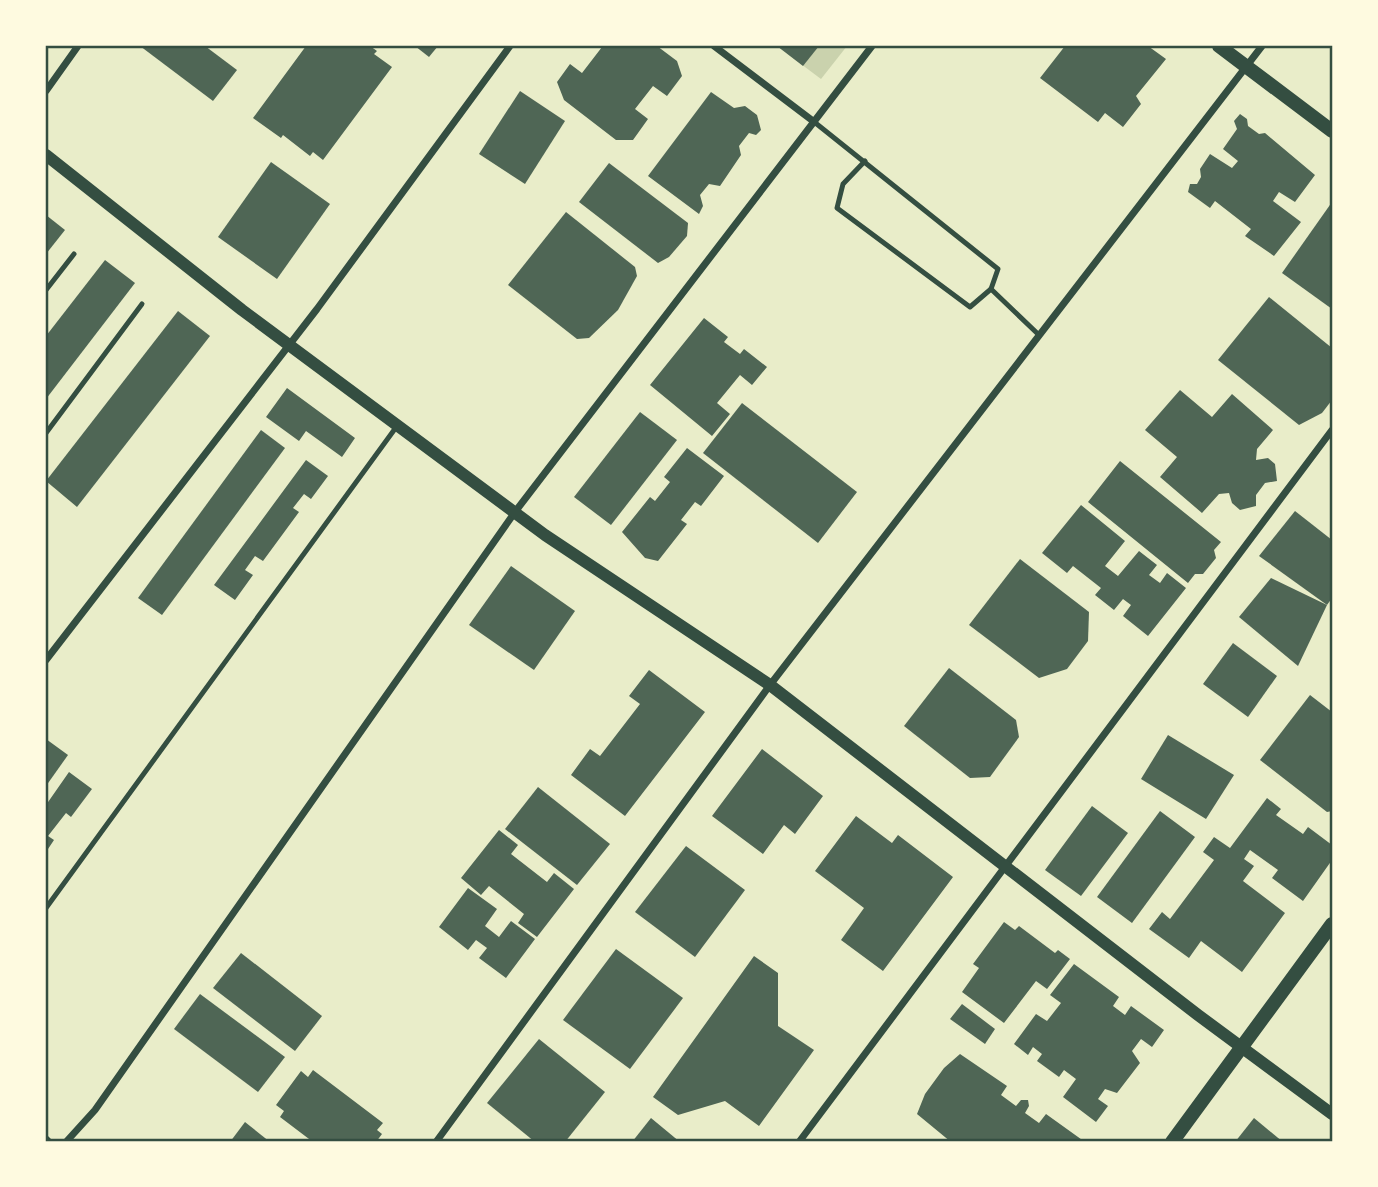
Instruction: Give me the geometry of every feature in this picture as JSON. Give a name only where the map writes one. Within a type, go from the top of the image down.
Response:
[{"type":"main road","points":[[1219,46],[1332,131]]},
{"type":"main road","points":[[1172,1142],[1243,1049],[1332,924]]},
{"type":"street","points":[[46,91],[78,46]]},
{"type":"street","points":[[46,660],[288,344],[510,46]]},
{"type":"street","points":[[714,46],[813,121]]},
{"type":"street","points":[[66,1142],[94,1110],[516,512],[872,46]]},
{"type":"street","points":[[436,1142],[770,685],[1262,46]]},
{"type":"street","points":[[46,156],[397,426],[516,512],[770,685],[1243,1049],[1332,1114]]},
{"type":"street","points":[[799,1142],[1332,430]]},
{"type":"lane","points":[[813,121],[864,161],[998,269],[991,289],[970,307],[837,208],[843,184],[864,161]]},
{"type":"lane","points":[[46,290],[74,254]]},
{"type":"lane","points":[[991,289],[1039,335]]},
{"type":"lane","points":[[46,433],[142,304]]},
{"type":"lane","points":[[46,908],[397,426]]},
{"type":"green space","points":[[777,46],[847,46],[821,79]]},
{"type":"building","points":[[140,46],[205,46],[237,70],[213,101]]},
{"type":"building","points":[[306,46],[370,46],[377,51],[374,54],[392,67],[323,160],[313,152],[310,156],[283,135],[281,138],[253,118]]},
{"type":"building","points":[[415,46],[438,46],[429,57]]},
{"type":"building","points":[[600,46],[657,46],[677,61],[682,76],[667,96],[653,86],[635,109],[648,119],[633,140],[616,140],[564,100],[557,82],[570,64],[582,73],[602,47]]},
{"type":"building","points":[[777,46],[819,46],[803,66]]},
{"type":"building","points":[[1065,46],[1148,46],[1166,59],[1136,96],[1141,104],[1123,127],[1105,113],[1098,122],[1040,78]]},
{"type":"building","points":[[520,91],[565,121],[525,184],[479,154]]},
{"type":"building","points":[[711,92],[734,108],[745,106],[757,115],[761,130],[756,135],[749,133],[739,146],[741,155],[720,186],[709,184],[700,195],[703,206],[699,214],[648,176]]},
{"type":"building","points":[[1240,114],[1247,119],[1248,126],[1259,134],[1265,133],[1315,175],[1295,202],[1279,192],[1273,201],[1301,222],[1274,256],[1245,236],[1251,229],[1215,201],[1210,208],[1188,192],[1190,184],[1197,184],[1201,177],[1200,169],[1210,154],[1232,168],[1238,161],[1223,149],[1237,129],[1234,121]]},
{"type":"building","points":[[271,162],[330,204],[277,279],[218,237]]},
{"type":"building","points":[[609,163],[688,223],[687,236],[669,257],[658,263],[579,202]]},
{"type":"building","points":[[1332,202],[1332,309],[1282,273]]},
{"type":"building","points":[[566,212],[635,267],[637,276],[618,310],[589,338],[577,339],[508,285]]},
{"type":"building","points":[[46,215],[65,230],[46,254]]},
{"type":"building","points":[[105,260],[135,283],[46,399],[46,336]]},
{"type":"building","points":[[1269,297],[1332,348],[1332,400],[1322,413],[1299,425],[1218,360]]},
{"type":"building","points":[[178,311],[210,336],[77,507],[46,481]]},
{"type":"building","points":[[704,318],[728,337],[724,342],[740,354],[744,349],[767,367],[752,385],[740,375],[717,403],[730,414],[712,436],[650,385]]},
{"type":"building","points":[[287,388],[355,438],[342,457],[306,431],[299,441],[266,417]]},
{"type":"building","points":[[1180,390],[1212,417],[1232,394],[1273,430],[1257,449],[1256,460],[1268,458],[1275,464],[1277,481],[1265,483],[1256,495],[1256,506],[1240,510],[1232,503],[1229,493],[1219,494],[1202,513],[1160,477],[1177,457],[1145,430]]},
{"type":"building","points":[[742,403],[857,492],[818,543],[703,453]]},
{"type":"building","points":[[640,412],[677,440],[611,525],[574,497]]},
{"type":"building","points":[[261,430],[285,448],[162,615],[138,598]]},
{"type":"building","points":[[687,448],[724,476],[701,506],[695,502],[681,520],[687,524],[658,561],[645,558],[622,532],[650,497],[655,501],[670,482],[664,477]]},
{"type":"building","points":[[306,460],[328,476],[311,499],[304,494],[293,508],[299,512],[263,561],[255,556],[245,570],[253,575],[235,600],[214,585]]},
{"type":"building","points":[[1120,461],[1221,542],[1214,550],[1216,558],[1203,574],[1195,574],[1188,583],[1088,502]]},
{"type":"building","points":[[1081,505],[1125,541],[1105,566],[1118,576],[1139,551],[1157,565],[1149,575],[1160,583],[1167,573],[1186,588],[1148,636],[1123,616],[1131,605],[1123,599],[1114,610],[1095,595],[1101,588],[1073,566],[1067,573],[1042,553]]},
{"type":"building","points":[[1295,511],[1332,540],[1332,598],[1327,605],[1259,556]]},
{"type":"building","points":[[1020,559],[1089,612],[1088,641],[1067,669],[1039,678],[969,625]]},
{"type":"building","points":[[511,566],[575,611],[534,670],[469,625]]},
{"type":"building","points":[[1271,578],[1327,605],[1298,666],[1239,617]]},
{"type":"building","points":[[1233,643],[1277,676],[1248,717],[1203,684]]},
{"type":"building","points":[[949,668],[1016,720],[1019,737],[990,777],[970,778],[904,726]]},
{"type":"building","points":[[649,670],[705,712],[625,816],[571,775],[590,749],[600,756],[640,704],[629,696]]},
{"type":"building","points":[[1310,695],[1332,712],[1332,811],[1327,812],[1260,760]]},
{"type":"building","points":[[1168,735],[1234,775],[1206,819],[1141,779]]},
{"type":"building","points":[[46,739],[68,755],[46,786]]},
{"type":"building","points":[[762,749],[823,796],[795,834],[784,825],[763,854],[712,816]]},
{"type":"building","points":[[69,772],[92,789],[71,817],[66,813],[48,836],[54,840],[46,852],[46,805]]},
{"type":"building","points":[[538,787],[610,844],[577,885],[505,829]]},
{"type":"building","points":[[1267,798],[1281,809],[1276,815],[1303,834],[1308,827],[1332,845],[1332,860],[1303,901],[1272,878],[1278,870],[1250,850],[1244,859],[1254,866],[1243,881],[1285,913],[1242,972],[1201,941],[1189,958],[1149,929],[1162,912],[1170,919],[1214,860],[1203,852],[1214,837],[1230,848]]},
{"type":"building","points":[[1092,806],[1128,833],[1081,896],[1045,870]]},
{"type":"building","points":[[1160,811],[1195,837],[1132,923],[1097,897]]},
{"type":"building","points":[[856,816],[892,843],[898,835],[953,877],[883,971],[841,940],[864,908],[815,871]]},
{"type":"building","points":[[499,830],[518,845],[511,854],[547,882],[554,873],[574,889],[537,937],[518,923],[524,914],[489,886],[481,895],[461,878]]},
{"type":"building","points":[[686,846],[745,890],[695,957],[635,912]]},
{"type":"building","points":[[468,888],[497,909],[485,926],[499,937],[511,921],[535,939],[506,978],[479,958],[487,948],[476,940],[468,950],[439,927]]},
{"type":"building","points":[[1004,922],[1015,930],[1019,926],[1055,953],[1058,950],[1070,959],[1047,989],[1036,981],[1004,1023],[962,992],[979,968],[973,964]]},
{"type":"building","points":[[616,949],[683,998],[630,1069],[563,1020]]},
{"type":"building","points":[[241,953],[322,1016],[295,1051],[213,988]]},
{"type":"building","points":[[754,956],[778,973],[778,1026],[814,1050],[759,1126],[725,1101],[678,1115],[653,1097]]},
{"type":"building","points":[[1074,964],[1119,997],[1113,1006],[1125,1015],[1131,1006],[1164,1030],[1152,1047],[1141,1039],[1132,1051],[1140,1063],[1117,1093],[1105,1089],[1098,1099],[1108,1106],[1096,1122],[1063,1097],[1076,1079],[1064,1070],[1059,1077],[1037,1061],[1042,1054],[1033,1047],[1028,1055],[1014,1044],[1036,1014],[1047,1021],[1061,1003],[1050,995]]},
{"type":"building","points":[[200,994],[285,1057],[258,1092],[174,1029]]},
{"type":"building","points":[[962,1004],[995,1029],[985,1044],[950,1019]]},
{"type":"building","points":[[539,1039],[605,1092],[565,1142],[535,1142],[487,1103]]},
{"type":"building","points":[[960,1054],[1007,1086],[1001,1095],[1016,1106],[1021,1100],[1028,1100],[1029,1106],[1025,1113],[1039,1123],[1046,1114],[1085,1142],[951,1142],[917,1114],[925,1094],[944,1068]]},
{"type":"building","points":[[313,1070],[383,1123],[377,1130],[382,1134],[376,1142],[313,1142],[280,1117],[284,1111],[276,1105],[301,1071],[308,1077]]},
{"type":"building","points":[[651,1118],[680,1142],[632,1142]]},
{"type":"building","points":[[1254,1118],[1283,1142],[1235,1142]]},
{"type":"building","points":[[245,1122],[270,1142],[230,1142]]}]
